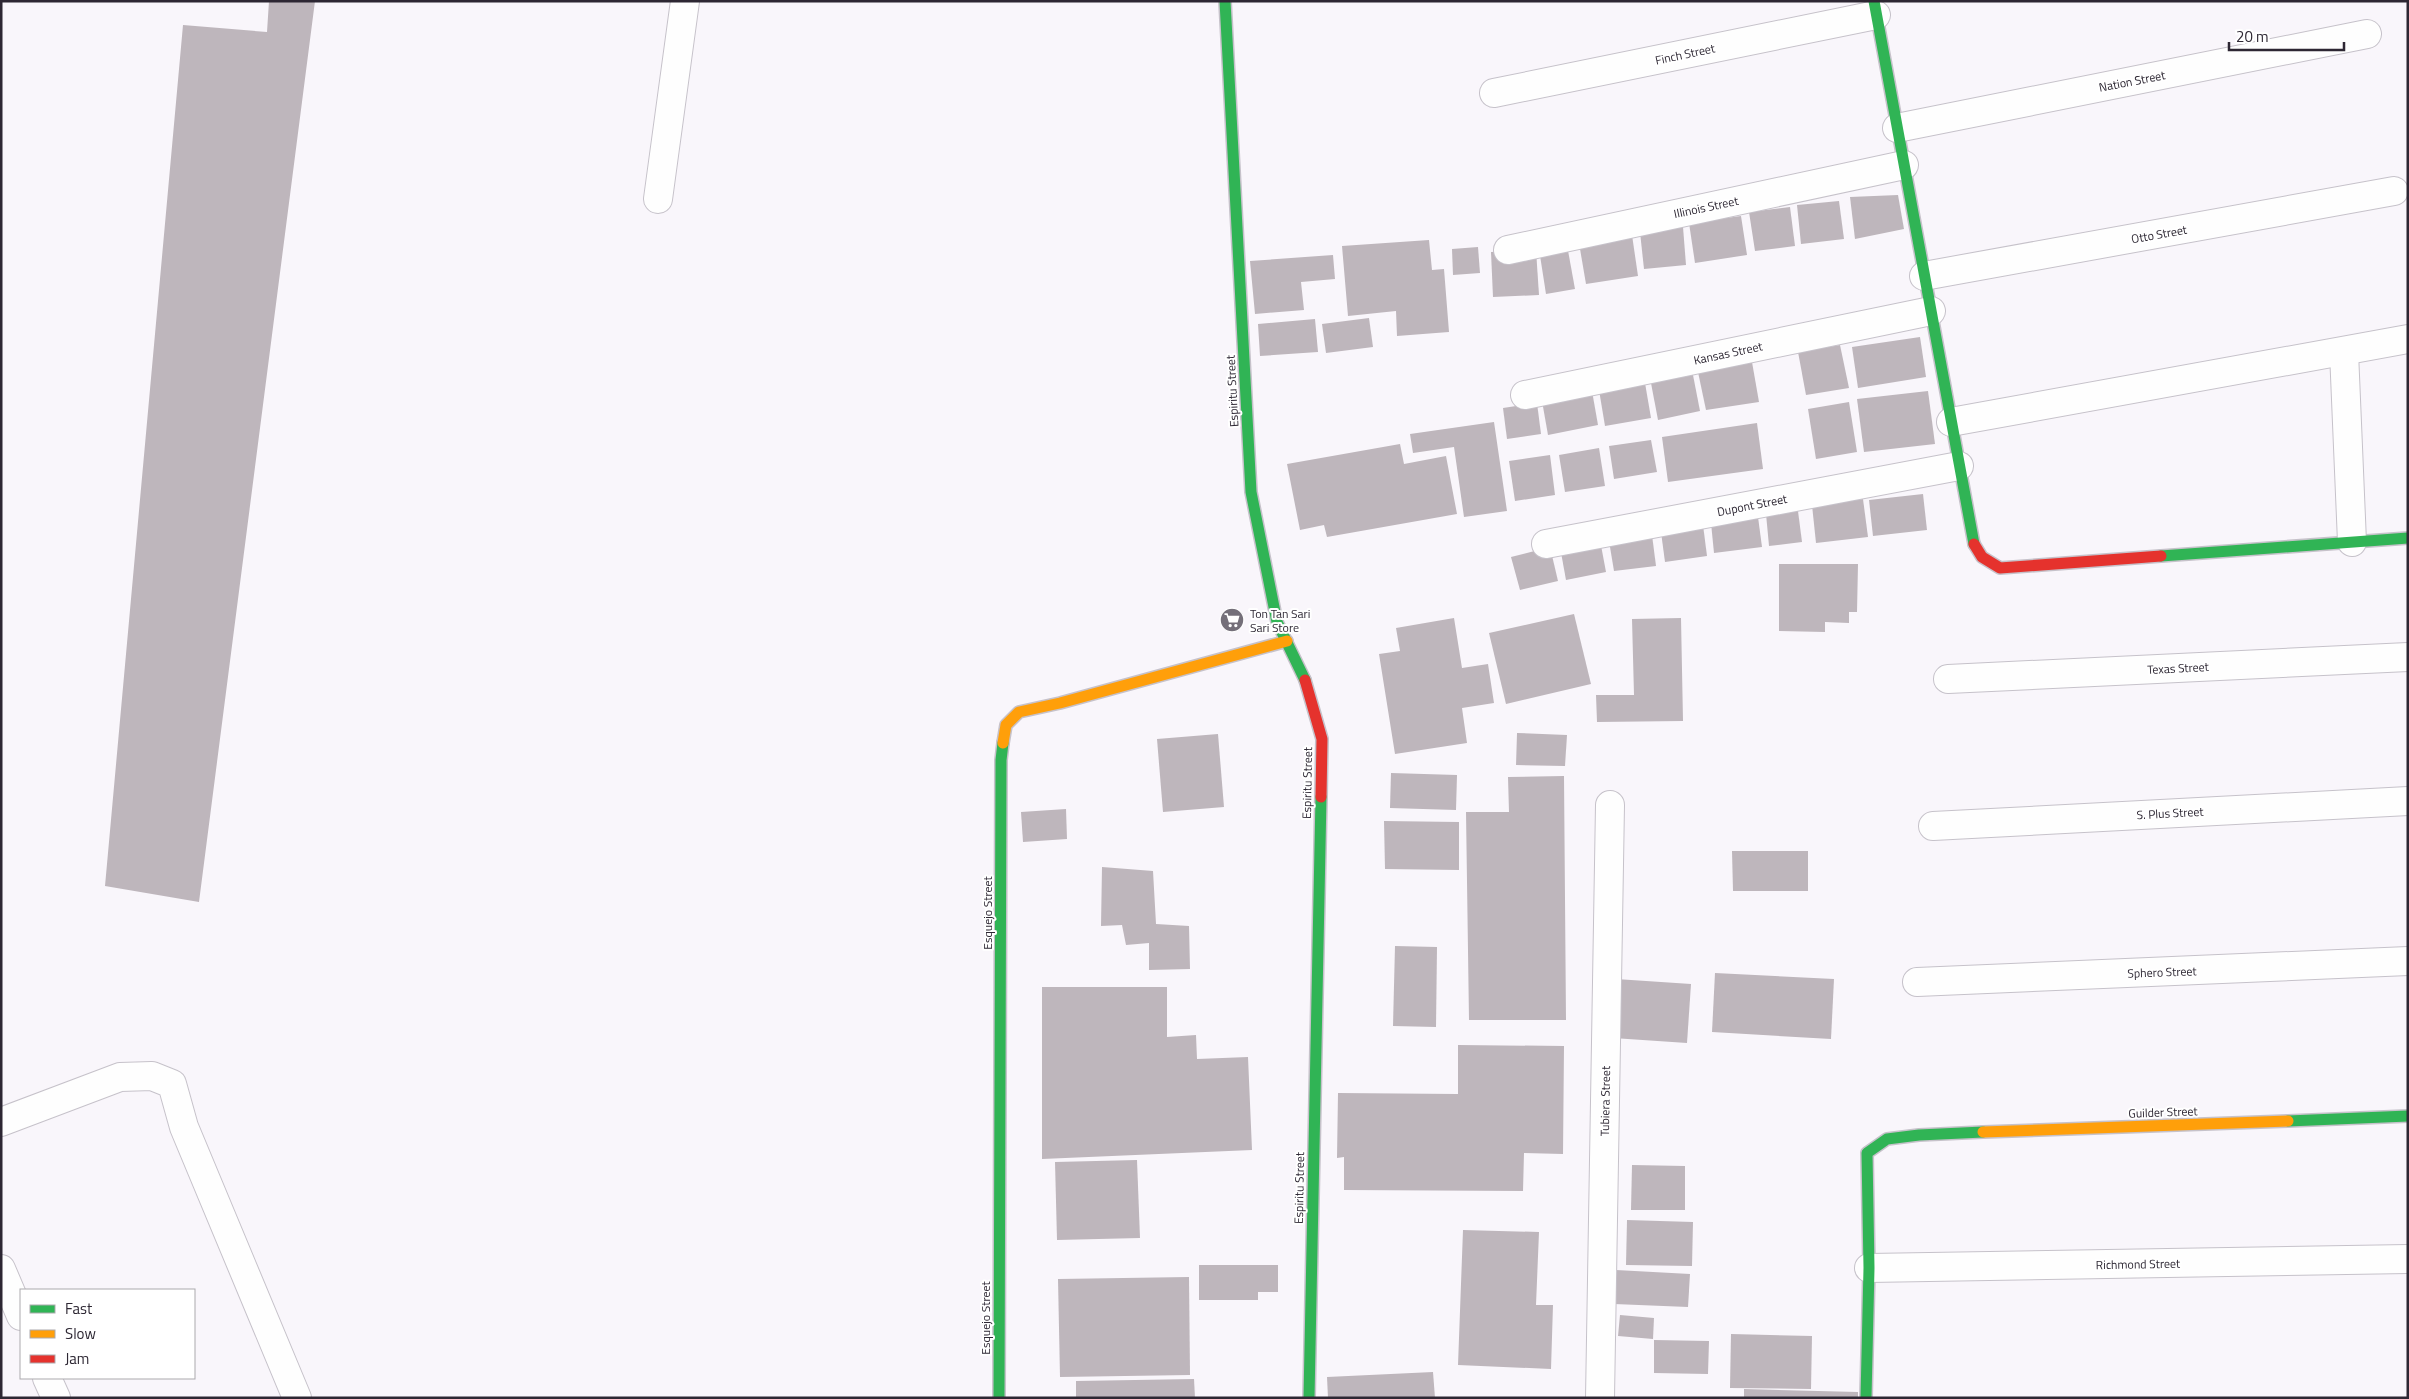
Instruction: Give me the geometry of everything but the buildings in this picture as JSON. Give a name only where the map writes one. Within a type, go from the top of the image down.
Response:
[{"type":"street","points":[[658,199],[685,1]]},
{"type":"street","name":"Espiritu Street","points":[[1225,1],[1251,492],[1277,622],[1309,689],[1322,739],[1309,1398]]},
{"type":"street","points":[[1875,8],[1974,547],[1987,562],[2000,568],[2408,538]]},
{"type":"street","name":"Finch Street","points":[[1494,93],[1875,8]]},
{"type":"street","name":"Nation Street","points":[[1897,128],[2367,34]]},
{"type":"street","name":"Illinois Street","points":[[1508,250],[1904,165]]},
{"type":"street","name":"Otto Street","points":[[1924,276],[2394,191]]},
{"type":"street","name":"Kansas Street","points":[[1526,395],[1931,311]]},
{"type":"street","points":[[1951,422],[2408,339]]},
{"type":"street","points":[[2344,352],[2352,542]]},
{"type":"street","name":"Dupont Street","points":[[1546,544],[1959,466]]},
{"type":"street","name":"Esquejo Street","points":[[999,1398],[1002,760],[1006,725],[1018,712],[1060,703],[1287,641]]},
{"type":"street","name":"Texas Street","points":[[1948,679],[2408,657]]},
{"type":"street","name":"S. Plus Street","points":[[1932,826],[2408,801]]},
{"type":"street","name":"Tubiera Street","points":[[1600,1398],[1610,805]]},
{"type":"street","name":"Sphero Street","points":[[1917,982],[2408,961]]},
{"type":"street","points":[[1,1122],[120,1077],[152,1076],[172,1084],[184,1127],[297,1398]]},
{"type":"street","name":"Guilder Street","points":[[1869,1268],[1867,1153],[1887,1140],[1919,1135],[2408,1116]]},
{"type":"street","name":"Richmond Street","points":[[1869,1268],[2408,1259]]},
{"type":"street","points":[[1866,1398],[1869,1268]]},
{"type":"street","points":[[1,1269],[20,1314]]},
{"type":"street","points":[[47,1379],[56,1398]]},
{"type":"traffic: fast","points":[[1225,1],[1251,492],[1277,622],[1305,680]]},
{"type":"traffic: fast","points":[[1874,1],[1974,544]]},
{"type":"traffic: fast","points":[[2161,556],[2408,538]]},
{"type":"traffic: fast","points":[[999,1398],[1001,760],[1003,743]]},
{"type":"traffic: fast","points":[[1309,1398],[1321,797]]},
{"type":"traffic: fast","points":[[2288,1121],[2408,1116]]},
{"type":"traffic: fast","points":[[1866,1398],[1869,1268],[1867,1153],[1887,1139],[1919,1135],[1983,1132]]},
{"type":"traffic: slow","points":[[1003,743],[1006,725],[1019,712],[1060,703],[1287,641]]},
{"type":"traffic: slow","points":[[1983,1132],[2288,1121]]},
{"type":"traffic: jam","points":[[1974,544],[1982,557],[2000,568],[2161,556]]},
{"type":"traffic: jam","points":[[1305,680],[1322,739],[1321,797]]},
{"type":"place","name":"Ton Tan Sari Sari Store","points":[[1232,620]]}]
